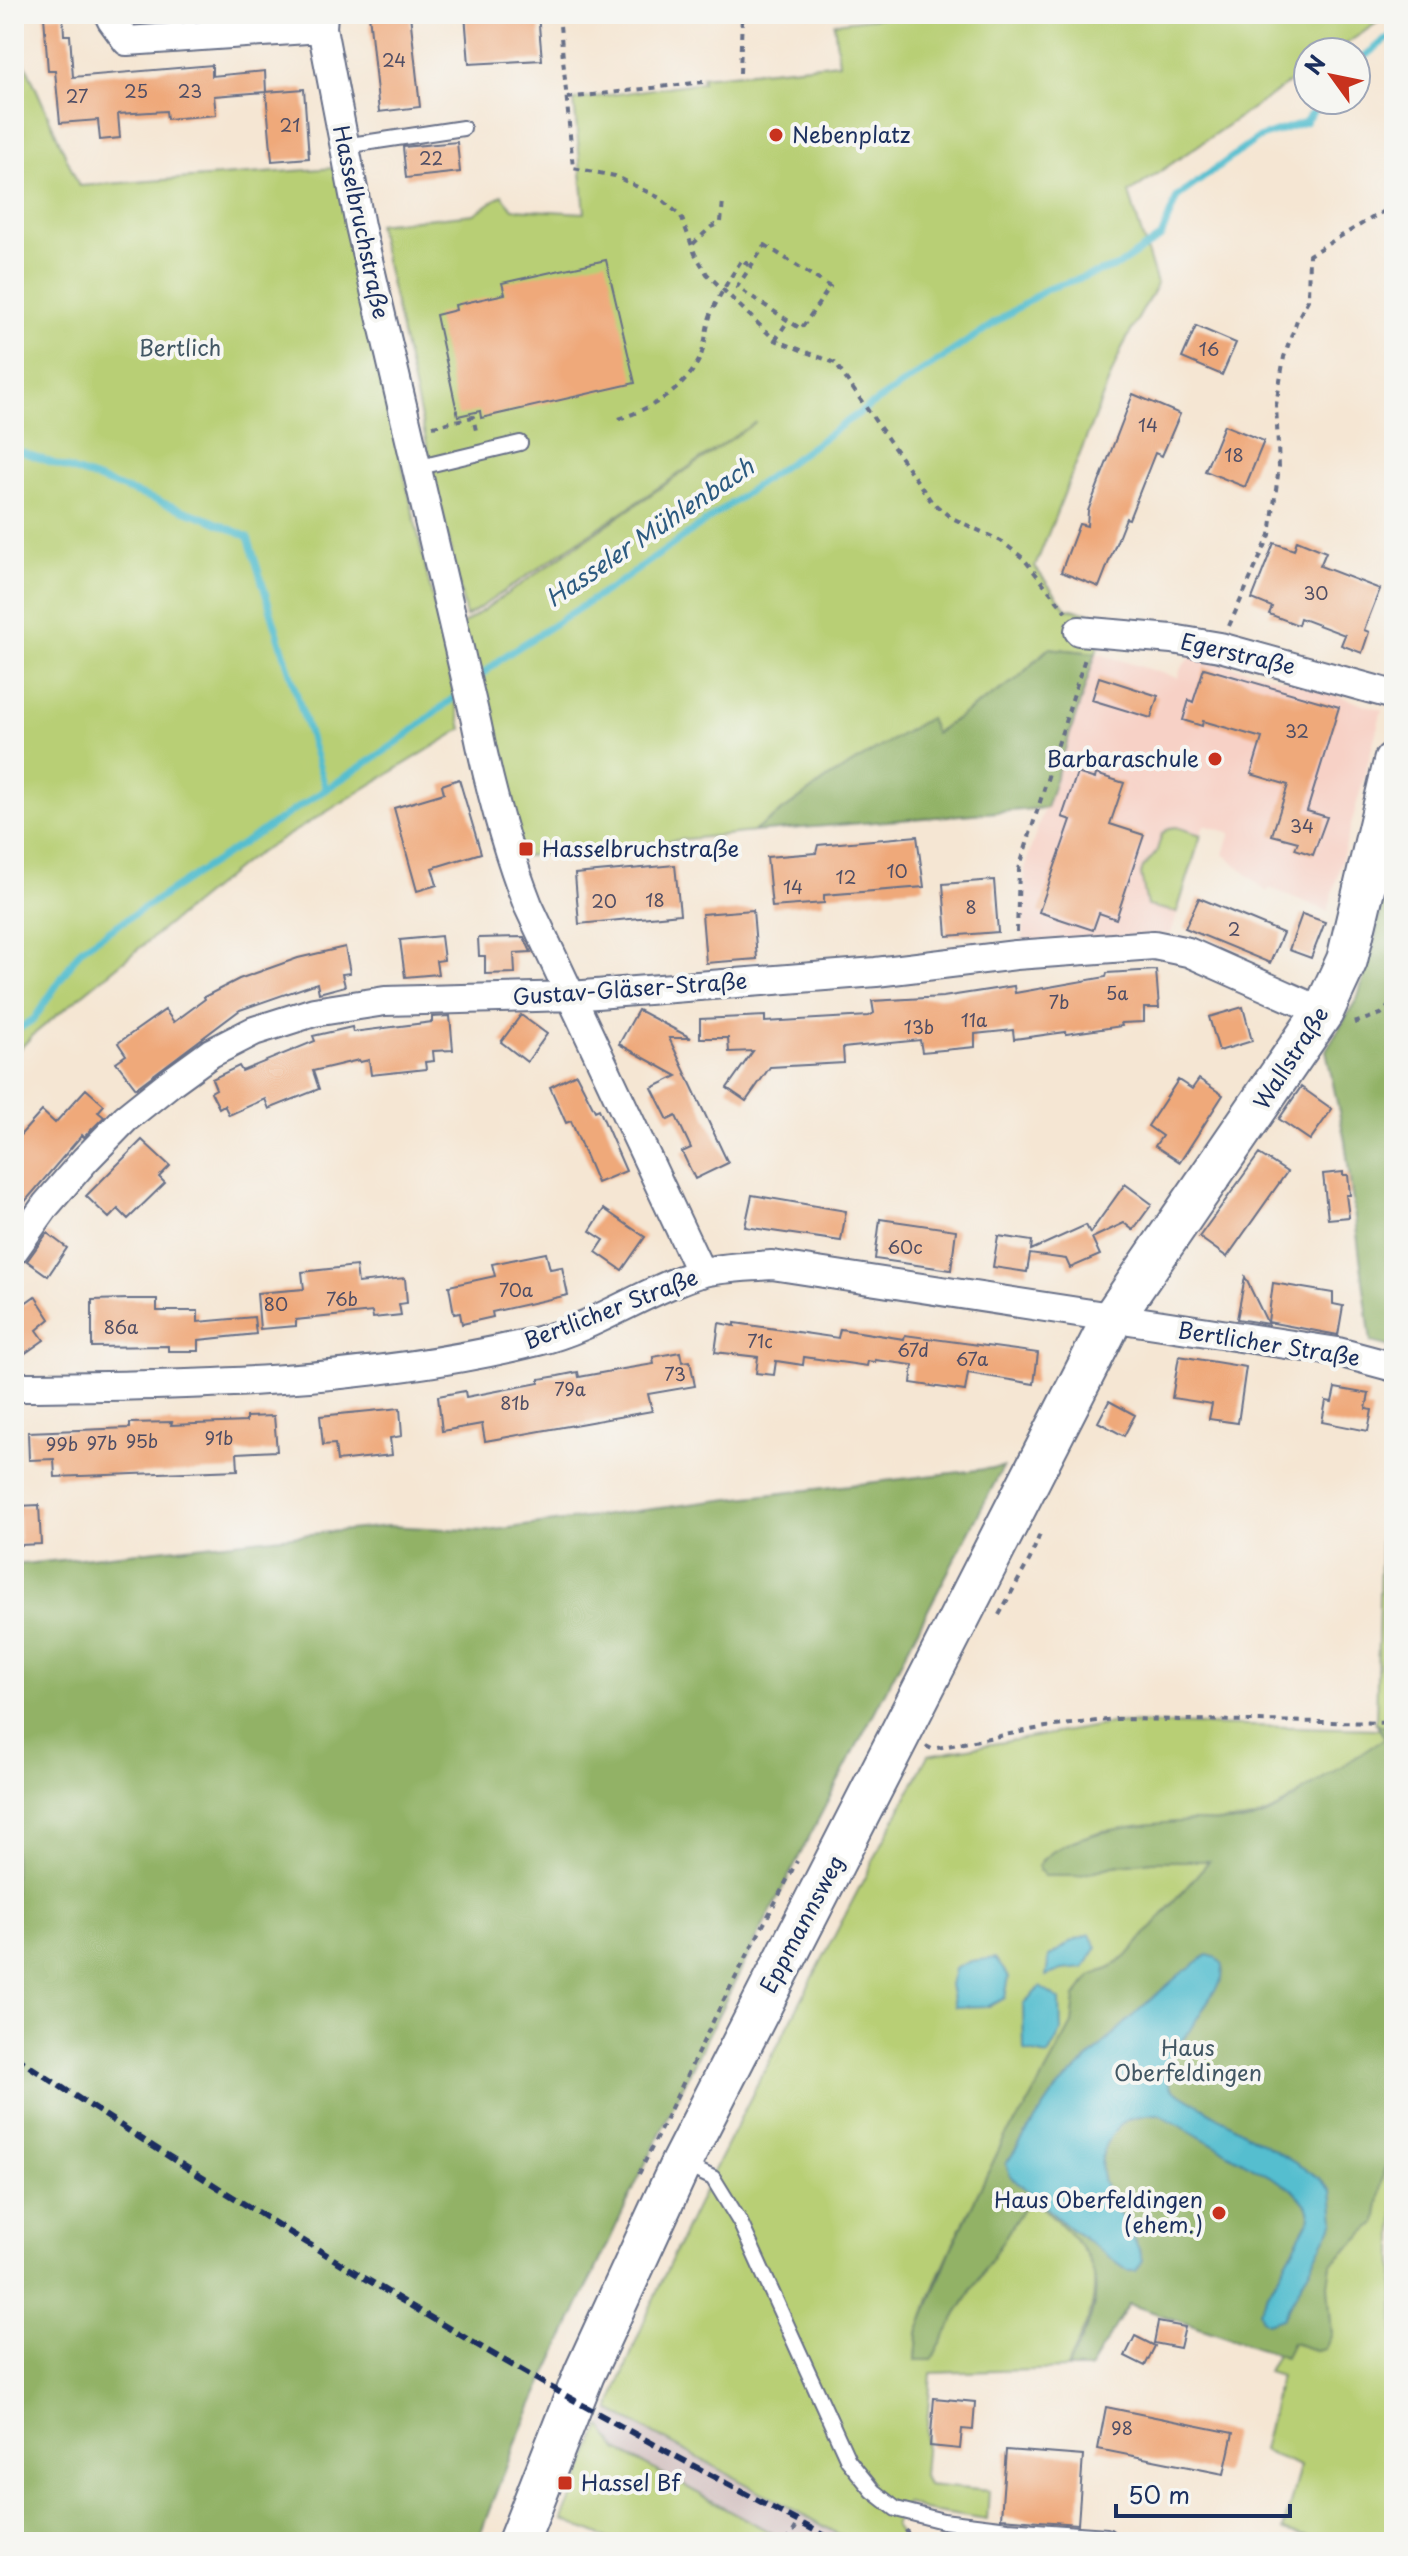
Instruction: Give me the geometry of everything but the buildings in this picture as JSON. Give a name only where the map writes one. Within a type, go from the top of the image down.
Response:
[{"type":"street","name":"Hasselbruchstraße","points":[[111,19],[127,41],[322,21],[344,146],[406,430],[476,721],[491,798],[509,858],[528,905],[701,1273]]},
{"type":"street","name":"Egerstraße","points":[[1086,631],[1220,647],[1394,695]]},
{"type":"street","name":"Wallstraße","points":[[1112,1319],[1320,1017],[1347,960],[1394,762]]},
{"type":"street","name":"Gustav-Gläser-Straße","points":[[14,1250],[46,1205],[126,1118],[211,1053],[254,1031],[314,1012],[385,1001],[571,996],[876,972],[1016,955],[1154,945],[1188,952],[1320,1017]]},
{"type":"street","name":"Bertlicher Straße","points":[[14,1387],[295,1377],[376,1370],[471,1356],[542,1340],[701,1273],[772,1265],[1338,1352],[1394,1367]]},
{"type":"street","name":"Eppmannsweg","points":[[518,2542],[584,2374],[681,2163],[1112,1319]]},
{"type":"lane","points":[[344,146],[463,128]]},
{"type":"lane","points":[[416,468],[520,443]]},
{"type":"lane","points":[[681,2163],[713,2178],[724,2192],[848,2460],[873,2491],[896,2509],[943,2521],[1107,2536]]},
{"type":"path","points":[[559,14],[573,168],[615,176],[660,198],[681,216],[707,274],[723,292],[775,340],[835,363],[931,501],[950,517],[1001,541],[1023,558],[1086,631],[1019,869],[1016,955]]},
{"type":"path","points":[[740,73],[742,14]]},
{"type":"path","points":[[567,98],[703,82]]},
{"type":"path","points":[[692,245],[721,222],[723,201]]},
{"type":"path","points":[[1220,647],[1270,535],[1279,467],[1276,405],[1284,357],[1308,300],[1309,255],[1394,205]]},
{"type":"path","points":[[765,245],[830,287],[801,329],[788,321],[737,287],[765,245]]},
{"type":"path","points":[[619,419],[668,396],[684,381],[699,361],[710,316],[742,259],[750,267]]},
{"type":"path","points":[[775,340],[788,321]]},
{"type":"path","points":[[406,430],[473,417],[483,452]]},
{"type":"path","points":[[1320,1017],[1335,1029],[1381,1014],[1394,1001]]},
{"type":"path","points":[[902,1734],[932,1749],[1046,1727],[1115,1719],[1394,1723]]},
{"type":"path","points":[[787,2542],[796,2527]]},
{"type":"shaded area","name":"Barbaraschule","points":[[1096,653],[1178,678],[1181,668],[1191,656],[1290,681],[1382,710],[1328,911],[1270,888],[1267,892],[1224,854],[1231,833],[1204,825],[1171,934],[1023,942],[1025,866]]},
{"type":"shaded area","points":[[610,2410],[853,2542],[776,2542],[778,2536],[618,2450],[601,2426]]},
{"type":"green space","points":[[909,14],[1390,14],[1358,36],[1292,36],[1292,81],[1129,193],[1157,284],[1122,348],[1035,567],[1066,608],[1106,616],[1096,653],[1048,648],[1017,679],[934,733],[929,719],[830,777],[753,832],[509,858],[453,631],[756,422],[466,617],[377,224],[474,214],[502,195],[513,209],[585,213],[574,100],[703,82],[702,77],[839,63],[834,23]]},
{"type":"green space","name":"Bertlich","points":[[14,38],[79,186],[335,168],[462,729],[246,861],[34,1034],[14,1055]]},
{"type":"green space","points":[[1049,648],[1096,653],[1046,808],[753,832],[830,777],[929,718],[935,733],[1017,679]]},
{"type":"green space","points":[[1176,827],[1201,835],[1177,912],[1147,906],[1141,874],[1156,853],[1162,834]]},
{"type":"green space","points":[[1394,846],[1394,1348],[1371,1342],[1345,1141],[1326,1050],[1358,997],[1374,941]]},
{"type":"green space","points":[[1003,1467],[800,1855],[653,2149],[538,2394],[478,2542],[14,2542],[14,1565],[387,1526],[487,1531]]},
{"type":"green space","points":[[1381,1518],[1394,1520],[1394,1731],[1376,1723]]},
{"type":"green space","points":[[1115,1723],[1379,1729],[1385,1738],[1367,1750],[1394,1750],[1394,2542],[1333,2542],[1283,2531],[1300,2466],[1262,2451],[1280,2376],[1267,2372],[1280,2346],[1094,2270],[1090,2312],[1067,2369],[931,2373],[923,2476],[927,2485],[989,2491],[987,2520],[923,2510],[906,2503],[894,2526],[906,2542],[853,2542],[610,2410],[643,2324],[701,2197],[928,1755]],"holes":[[[1327,1776],[1211,1852],[1114,1866],[1039,1871],[1042,1860],[1073,1841],[1102,1831],[1194,1821],[1255,1819],[1275,1810]],[[988,2174],[984,2272],[957,2314],[916,2359],[919,2336],[934,2289]]]},
{"type":"green space","name":"Haus Oberfeldingen","points":[[1376,1723],[1394,1731],[1394,1999],[1390,2002],[1387,2017],[1394,2041],[1394,2148],[1384,2170],[1376,2223],[1331,2264],[1328,2285],[1332,2334],[1325,2349],[1317,2351],[1292,2343],[1285,2357],[1129,2304],[1089,2369],[1067,2369],[1094,2307],[1096,2287],[1092,2269],[1074,2239],[1030,2197],[932,2360],[916,2360],[918,2333],[952,2247],[1005,2137],[1025,2110],[1072,2024],[1075,1997],[1092,1975],[1109,1969],[1127,1956],[1209,1861],[1152,1861],[1114,1866],[1077,1876],[1044,1876],[1038,1866],[1050,1854],[1087,1836],[1176,1822],[1240,1822],[1268,1814],[1385,1738]]},
{"type":"green space","points":[[601,2426],[618,2450],[779,2537],[776,2542],[616,2542],[563,2520]]},
{"type":"water","points":[[1089,1934],[1097,1947],[1084,1968],[1062,1970],[1046,1976],[1049,1957],[1068,1943]]},
{"type":"water","points":[[1207,1955],[1218,1958],[1223,1965],[1222,1979],[1165,2069],[1171,2088],[1320,2178],[1332,2191],[1335,2221],[1283,2318],[1267,2323],[1261,2318],[1259,2310],[1311,2217],[1308,2207],[1294,2190],[1159,2114],[1132,2118],[1111,2136],[1103,2152],[1101,2168],[1111,2200],[1143,2260],[1136,2271],[1128,2271],[1063,2223],[1010,2175],[1006,2164],[1055,2091],[1141,2008]]},
{"type":"water","points":[[995,1958],[1009,1977],[1005,1998],[989,2006],[955,2007],[950,1986],[954,1969],[971,1961]]},
{"type":"water","points":[[1040,1987],[1060,2000],[1061,2032],[1048,2056],[1024,2051],[1023,2004]]},
{"type":"waterway","name":"Hasseler Mühlenbach","points":[[1372,50],[1394,37]]},
{"type":"waterway","name":"Hasseler Mühlenbach","points":[[474,681],[505,656],[623,580],[849,420],[1022,305],[1047,289],[1118,266],[1161,237],[1177,197],[1258,138],[1305,122],[1310,116]]},
{"type":"waterway","points":[[14,449],[208,519],[248,537],[326,789]]},
{"type":"waterway","name":"Hasseler Mühlenbach","points":[[14,1032],[34,1019],[81,949],[397,743],[461,692]]},
{"type":"railway","points":[[14,2056],[248,2206],[426,2315],[616,2424],[837,2542]]},
{"type":"place","name":"Nebenplatz","points":[[776,135]]},
{"type":"place","name":"Barbaraschule","points":[[1215,759]]},
{"type":"place","name":"Hasselbruchstraße","points":[[526,849]]},
{"type":"place","name":"Haus Oberfeldingen (ehem.)","points":[[1219,2213]]},
{"type":"place","name":"Hassel Bf","points":[[565,2483]]}]
